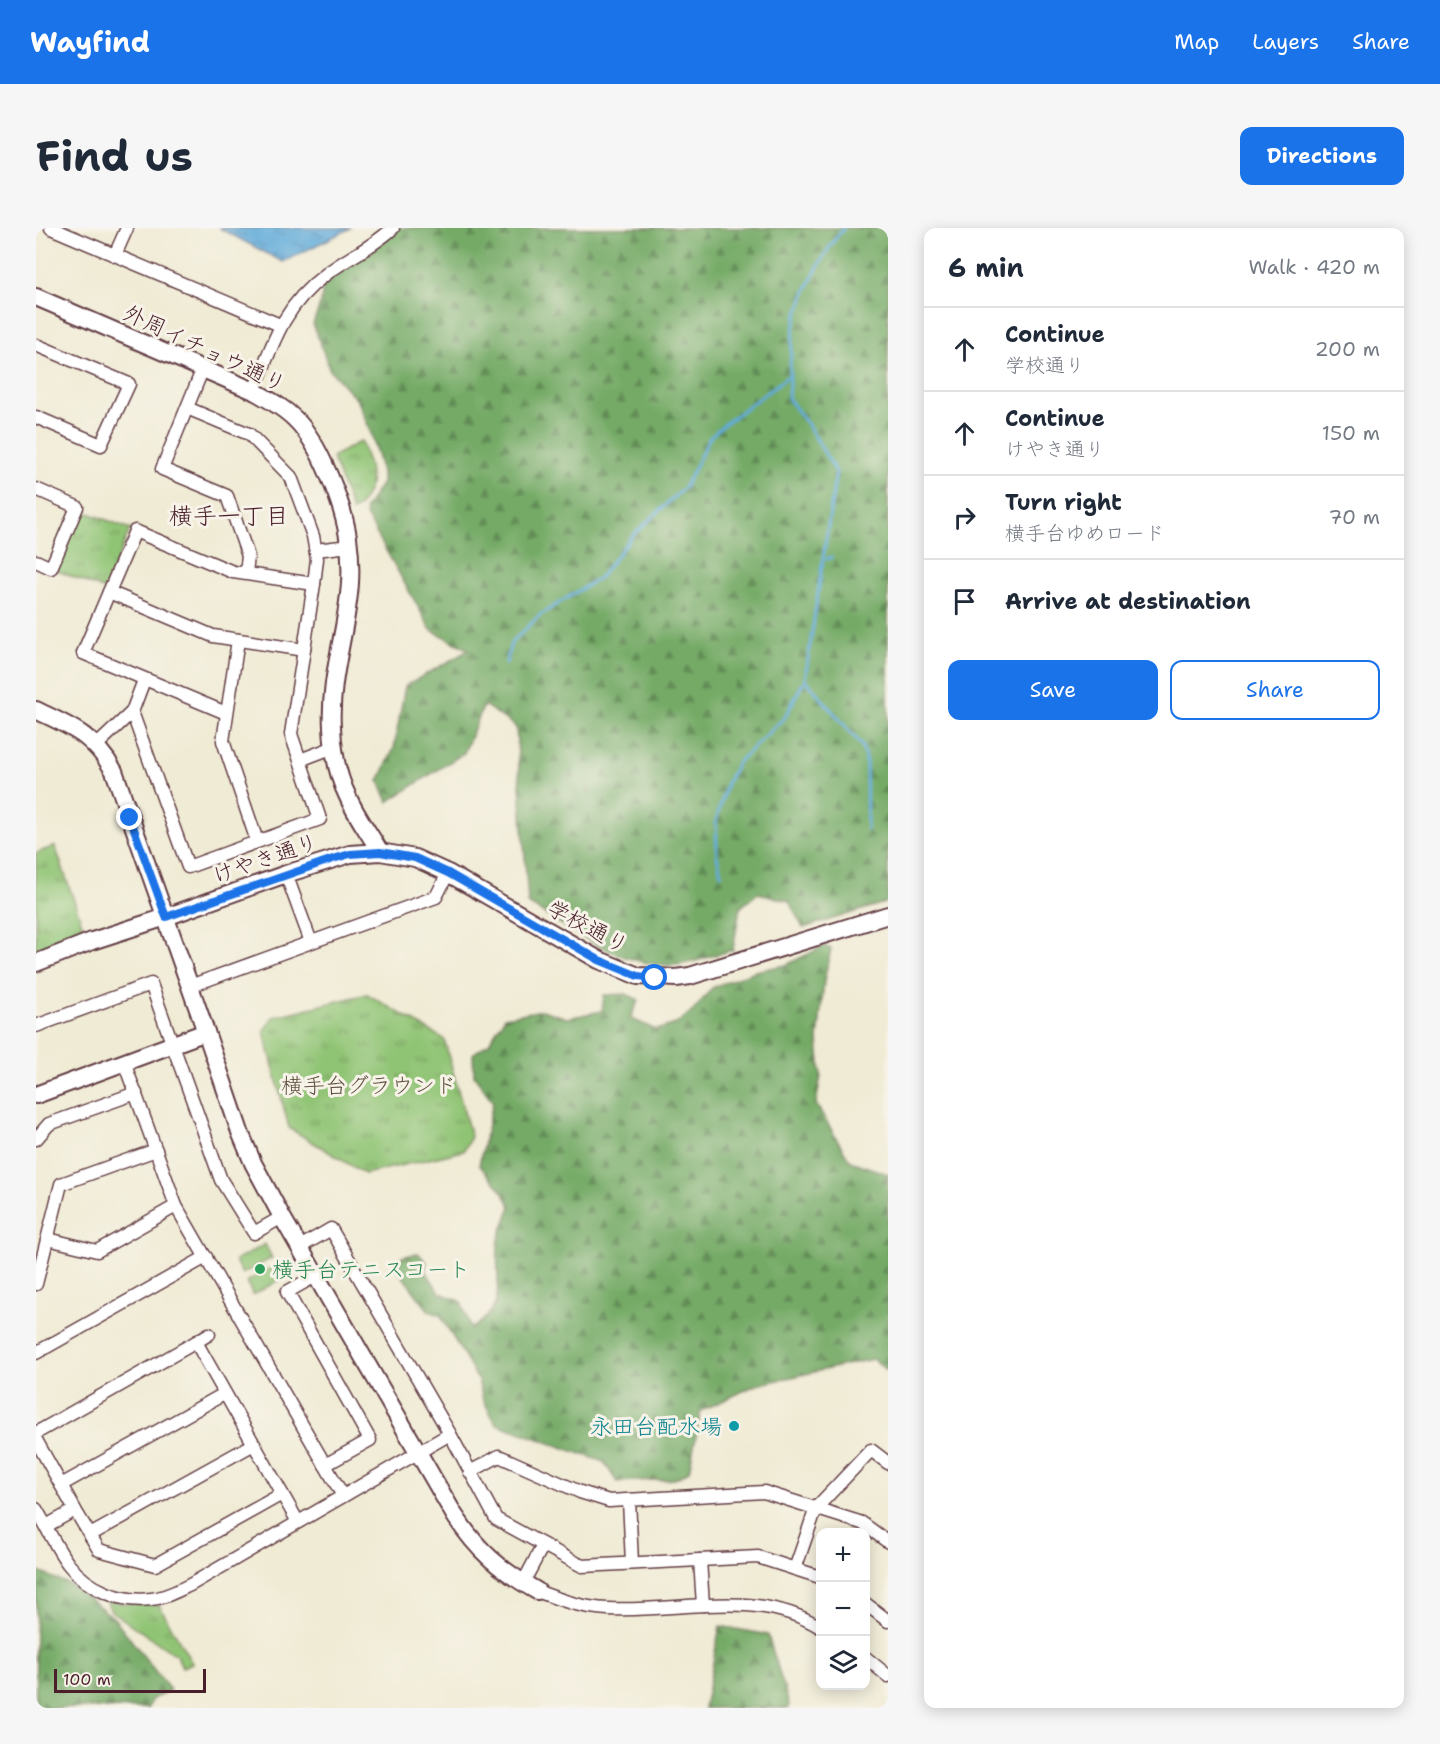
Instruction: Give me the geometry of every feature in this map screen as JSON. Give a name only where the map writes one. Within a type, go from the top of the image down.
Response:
[{"type":"street","points":[[51,228],[280,326]]},
{"type":"street","points":[[115,255],[127,228]]},
{"type":"street","points":[[254,391],[280,326],[294,305],[315,282],[382,239],[393,228]]},
{"type":"street","name":"外周イチョウ通り","points":[[36,297],[254,391],[283,409],[296,420],[312,440],[324,463],[344,517],[350,546],[350,584],[332,699],[334,747],[339,774],[348,798],[380,852]]},
{"type":"street","points":[[36,345],[129,384],[101,445],[36,417]]},
{"type":"street","points":[[203,368],[162,469],[227,496],[248,556],[246,573]]},
{"type":"street","points":[[132,712],[188,867],[320,819],[291,734],[314,584],[316,550],[314,536],[291,477],[249,434],[187,408]]},
{"type":"street","points":[[36,489],[77,507],[51,568],[36,561]]},
{"type":"street","points":[[226,713],[83,653],[135,531],[233,572],[314,584]]},
{"type":"street","points":[[316,550],[350,546]]},
{"type":"street","points":[[109,592],[213,636],[304,650]]},
{"type":"street","points":[[238,640],[223,741],[257,842]]},
{"type":"street","points":[[97,745],[132,712],[144,680]]},
{"type":"street","points":[[36,710],[77,730],[97,745],[114,771],[240,1132],[253,1163],[467,1535],[484,1554],[508,1574],[530,1587],[567,1602],[606,1609],[630,1610],[703,1605],[758,1605],[782,1610],[816,1624]]},
{"type":"street","points":[[300,760],[334,747]]},
{"type":"street","name":"けやき通り","points":[[36,963],[92,941],[286,874],[350,854],[380,852]]},
{"type":"street","name":"学校通り","points":[[380,852],[415,858],[448,873],[599,960],[638,976],[655,978],[690,976],[888,915]]},
{"type":"street","points":[[190,986],[436,897],[448,873]]},
{"type":"street","points":[[286,874],[311,942]]},
{"type":"street","points":[[36,1026],[151,984],[221,1180],[254,1233],[282,1217]]},
{"type":"street","points":[[36,1095],[206,1032]]},
{"type":"street","points":[[124,1062],[177,1206],[343,1496]]},
{"type":"street","points":[[36,1139],[49,1124],[136,1093]]},
{"type":"street","points":[[36,1284],[61,1184],[156,1150]]},
{"type":"street","points":[[48,1239],[97,1251],[177,1206]]},
{"type":"street","points":[[300,1247],[331,1229],[450,1434],[496,1519],[582,1566],[758,1557],[816,1575]]},
{"type":"street","points":[[36,1338],[39,1352],[206,1257]]},
{"type":"street","points":[[317,1275],[287,1293],[370,1440],[325,1465]]},
{"type":"street","points":[[36,1433],[209,1334]]},
{"type":"street","points":[[196,1342],[298,1522]]},
{"type":"street","points":[[61,1485],[224,1394]]},
{"type":"street","points":[[36,1509],[69,1564],[84,1580],[117,1597],[136,1600],[153,1599],[190,1585],[450,1434]]},
{"type":"street","points":[[36,1440],[99,1550],[155,1565],[282,1494]]},
{"type":"street","points":[[90,1535],[254,1444]]},
{"type":"street","points":[[795,1569],[816,1508],[871,1450],[888,1463]]},
{"type":"street","points":[[470,1472],[499,1456],[580,1492],[609,1501],[764,1492],[862,1523],[888,1542]]},
{"type":"street","points":[[629,1500],[632,1563]]},
{"type":"street","points":[[46,1526],[75,1510]]},
{"type":"street","points":[[530,1587],[543,1545]]},
{"type":"street","points":[[700,1560],[703,1605]]},
{"type":"street","points":[[870,1607],[888,1621]]},
{"type":"street","points":[[870,1661],[888,1676]]},
{"type":"green space","points":[[393,228],[888,228],[888,902],[803,928],[789,901],[758,893],[740,908],[733,950],[675,965],[636,960],[598,945],[528,904],[516,727],[484,705],[464,753],[388,802],[379,781],[394,748],[405,686],[469,650],[431,630],[366,515],[365,509],[382,483],[382,473],[372,436],[358,401],[330,370],[313,324],[321,302],[324,276]]},
{"type":"green space","points":[[361,441],[369,465],[370,487],[359,507],[352,511],[332,457]]},
{"type":"green space","points":[[81,510],[130,529],[105,590],[56,570]]},
{"type":"green space","points":[[55,846],[85,932],[36,952],[36,853]]},
{"type":"green space","points":[[824,946],[831,949],[824,981],[818,1039],[821,1075],[816,1104],[850,1161],[888,1174],[888,1371],[873,1359],[756,1385],[701,1411],[689,1471],[675,1479],[617,1482],[604,1462],[496,1424],[483,1400],[478,1380],[440,1315],[429,1311],[394,1265],[402,1257],[418,1253],[427,1262],[425,1270],[440,1293],[461,1301],[471,1329],[491,1312],[498,1293],[499,1241],[511,1206],[500,1188],[479,1165],[493,1102],[474,1075],[473,1054],[489,1043],[505,1017],[542,1010],[567,1018],[602,1011],[604,995],[626,994],[639,1000],[630,1018],[656,1030],[676,1024],[694,1010],[712,988],[755,971],[786,965]]},
{"type":"green space","name":"横手台グラウンド","points":[[367,994],[444,1039],[471,1137],[463,1151],[365,1174],[289,1128],[264,1031],[273,1017]]},
{"type":"green space","points":[[265,1244],[272,1258],[242,1274],[235,1261]]},
{"type":"green space","points":[[276,1265],[283,1278],[253,1295],[246,1282]]},
{"type":"green space","points":[[36,1571],[71,1585],[114,1618],[170,1690],[151,1700],[148,1708],[36,1708]]},
{"type":"green space","points":[[106,1600],[159,1605],[192,1663],[182,1667],[177,1656],[111,1611]]},
{"type":"green space","points":[[720,1626],[768,1635],[789,1708],[704,1708]]},
{"type":"water","points":[[219,228],[351,228],[283,262]]},
{"type":"waterway","points":[[721,874],[717,856],[716,821],[727,783],[737,763],[785,717],[805,679],[836,472],[808,425],[788,398],[791,354],[794,328],[801,303],[813,275],[844,228]]},
{"type":"waterway","points":[[506,663],[511,643],[540,615],[599,578],[632,536],[684,488],[710,437],[790,375]]},
{"type":"waterway","points":[[827,559],[832,557]]},
{"type":"waterway","points":[[805,679],[862,746],[866,762],[867,830]]},
{"type":"place","name":"横手台テニスコート","points":[[260,1269]]},
{"type":"place","name":"永田台配水場","points":[[734,1426]]},
{"type":"district","name":"横手一丁目","points":[[229,516]]},
{"type":"route","points":[[130,818],[166,917],[333,859],[350,854],[380,852],[415,858],[448,873],[599,960],[638,976],[655,978]]}]
